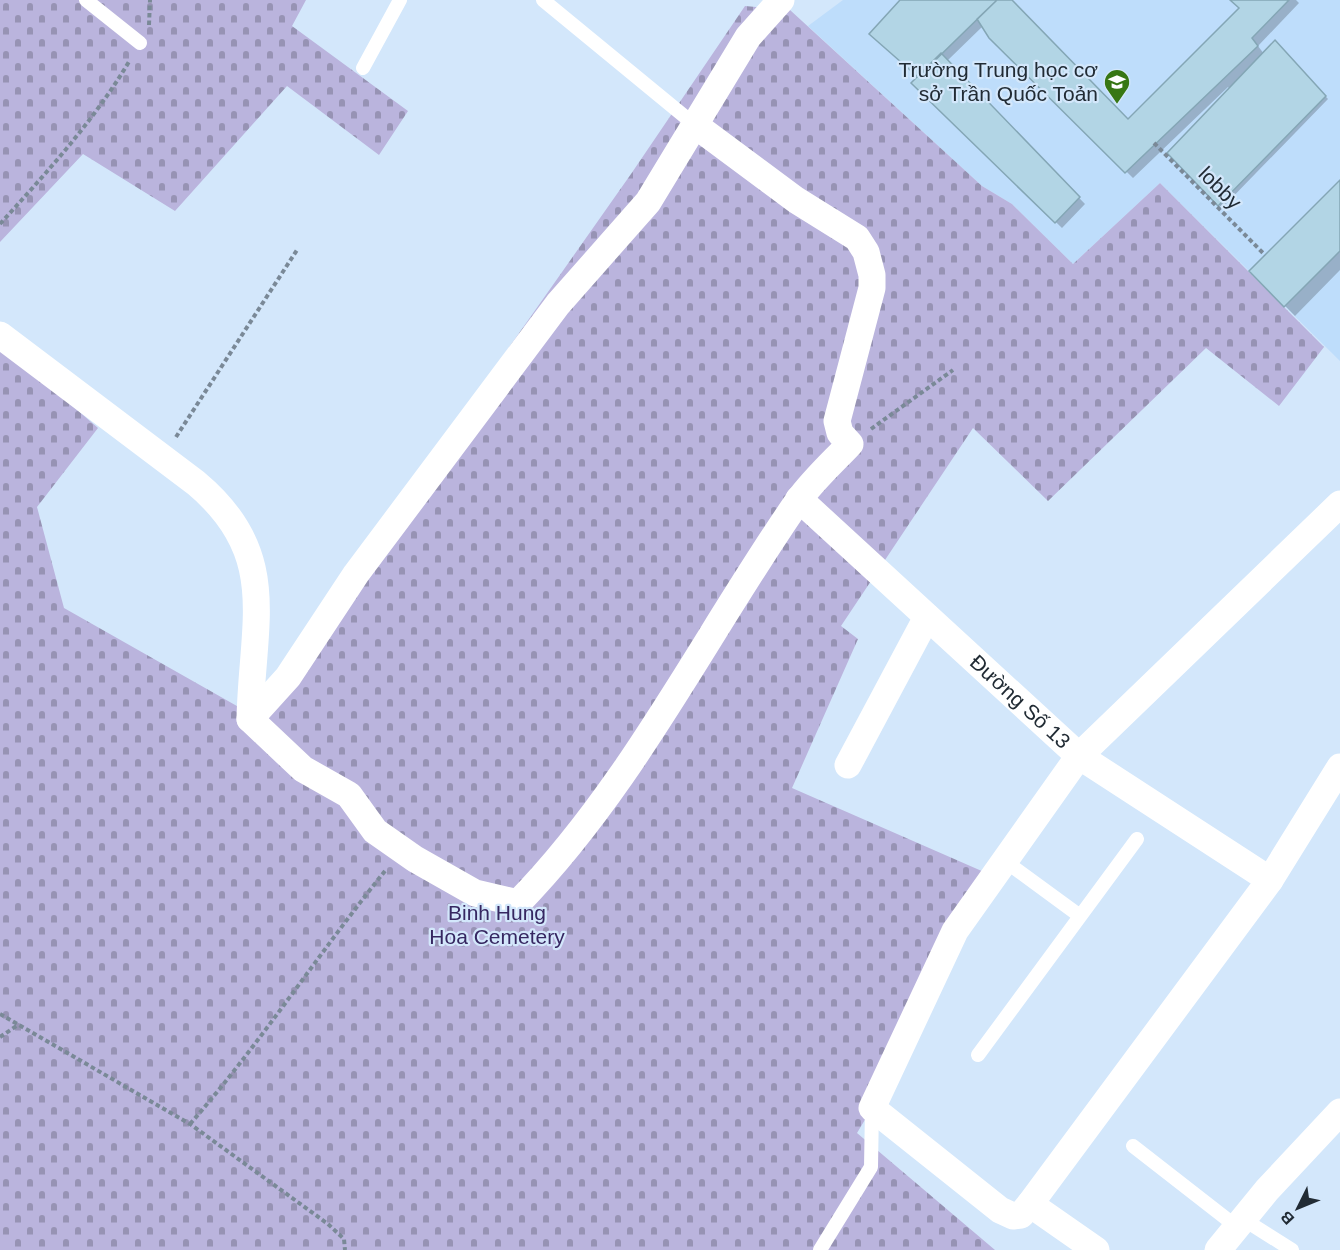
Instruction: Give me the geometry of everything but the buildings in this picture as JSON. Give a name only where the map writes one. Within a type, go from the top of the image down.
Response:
[{"type":"street","points":[[250,719],[288,677],[356,574],[558,304],[648,202],[748,37],[778,1]]},
{"type":"street","points":[[0,335],[216,500],[232,519],[246,545],[256,580],[257,622],[251,666],[250,719],[303,769],[349,795],[375,831],[402,850],[475,893],[518,903],[553,867],[647,737],[799,500],[850,444],[840,433],[837,421],[873,288],[866,252],[857,238],[796,200],[695,125]]},
{"type":"street","name":"Đường Số 13","points":[[799,500],[1079,756],[1340,504]]},
{"type":"street","points":[[848,765],[927,616]]},
{"type":"street","points":[[1270,880],[1079,756],[955,931],[872,1108],[1000,1210],[1013,1216],[1021,1215],[1270,880],[1340,767]]},
{"type":"street","points":[[1218,1250],[1340,1112]]},
{"type":"street","points":[[1030,1204],[1096,1250]]},
{"type":"lane","points":[[86,0],[140,42]]},
{"type":"lane","points":[[363,68],[400,0]]},
{"type":"lane","points":[[543,0],[695,125]]},
{"type":"lane","points":[[978,1055],[1137,839]]},
{"type":"lane","points":[[1005,861],[1080,916]]},
{"type":"lane","points":[[820,1250],[871,1167],[872,1108]]},
{"type":"lane","points":[[1133,1146],[1240,1223],[1292,1250]]},
{"type":"path","points":[[0,224],[58,160],[107,98],[149,28],[150,0]]},
{"type":"path","name":"lobby","points":[[1154,143],[1265,255]]},
{"type":"path","points":[[163,458],[297,250]]},
{"type":"path","points":[[850,444],[953,370]]},
{"type":"path","points":[[190,1124],[239,1067],[326,944],[402,850]]},
{"type":"path","points":[[0,1014],[190,1124],[328,1224],[344,1239],[345,1250]]},
{"type":"path","points":[[0,1037],[18,1025]]},
{"type":"shaded area","name":"Trường Trung học cơ sở Trần Quốc Toản","points":[[843,0],[1340,0],[1340,361],[1160,183],[1073,264],[1012,204],[982,186],[808,26]]},
{"type":"green space","points":[[0,0],[306,0],[292,26],[408,111],[379,155],[287,86],[175,211],[83,154],[0,242]]},
{"type":"green space","name":"Binh Hung Hoa Cemetery","points":[[745,6],[790,10],[982,186],[1012,204],[1073,264],[1160,183],[1324,347],[1279,406],[1206,348],[1048,501],[973,428],[841,626],[858,639],[792,788],[984,872],[872,1108],[857,1133],[995,1250],[0,1250],[0,343],[98,428],[37,507],[64,608],[251,714],[631,174]]},
{"type":"place","name":"Trường Trung học cơ sở Trần Quốc Toản","points":[[1117,105]]}]
